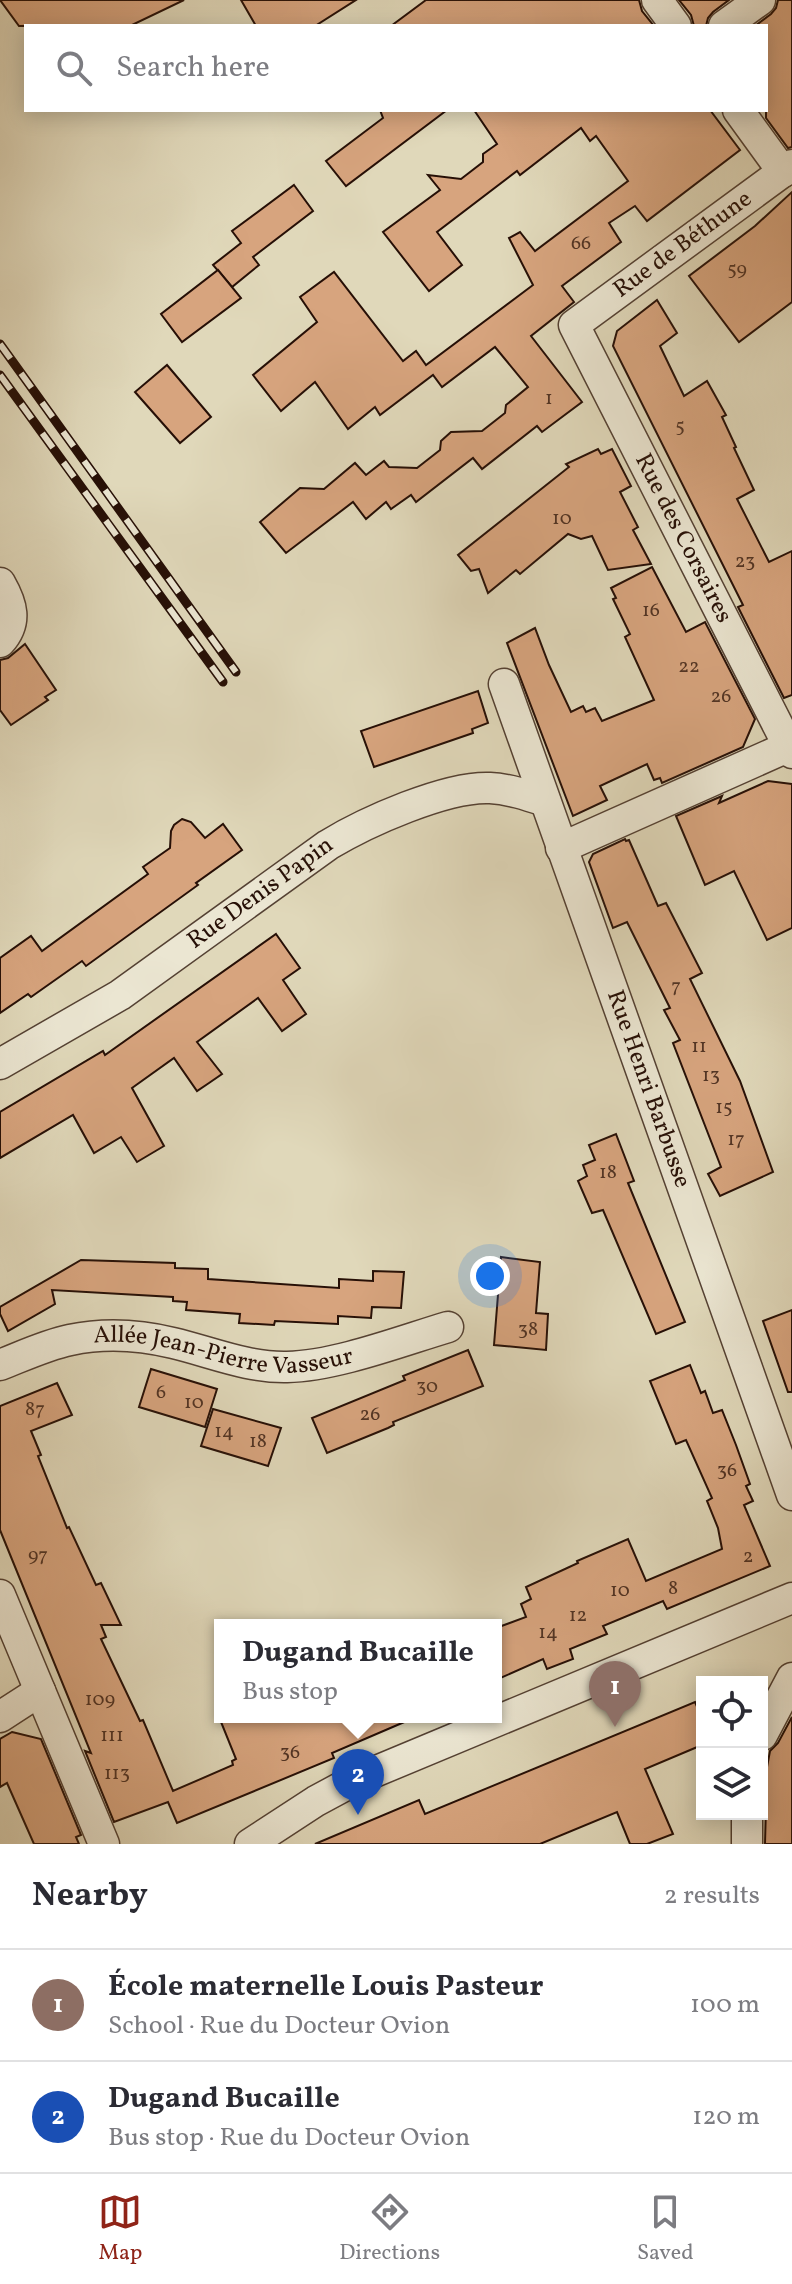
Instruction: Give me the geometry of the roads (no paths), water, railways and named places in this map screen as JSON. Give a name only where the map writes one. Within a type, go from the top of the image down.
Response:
[{"type":"street","points":[[657,0],[675,24]]},
{"type":"street","points":[[727,24],[760,0]]},
{"type":"street","points":[[740,112],[788,169]]},
{"type":"street","name":"Rue de Béthune","points":[[574,325],[788,169]]},
{"type":"street","name":"Rue des Corsaires","points":[[574,325],[791,748]]},
{"type":"street","points":[[0,583],[12,607],[10,628],[0,642]]},
{"type":"street","name":"Rue Henri Barbusse","points":[[504,684],[792,1495]]},
{"type":"street","points":[[561,848],[791,748]]},
{"type":"street","name":"Rue Denis Papin","points":[[0,1064],[120,995],[328,845],[363,825],[471,789],[503,790],[545,801]]},
{"type":"street","name":"Allée Jean-Pierre Vasseur","points":[[0,1365],[67,1341],[120,1336],[173,1343],[247,1363],[299,1367],[448,1327]]},
{"type":"street","points":[[0,1595],[104,1844]]},
{"type":"street","points":[[502,1719],[792,1598]]},
{"type":"street","points":[[768,1724],[792,1678]]},
{"type":"street","points":[[0,1717],[40,1691]]},
{"type":"street","points":[[250,1844],[355,1780],[492,1723]]},
{"type":"street","points":[[747,1820],[747,1844]]},
{"type":"railway","points":[[0,344],[236,672]]},
{"type":"railway","points":[[0,375],[223,682]]},
{"type":"place","name":"École maternelle Louis Pasteur","points":[[615,1727]]},
{"type":"place","name":"Dugand Bucaille","points":[[358,1815]]}]
